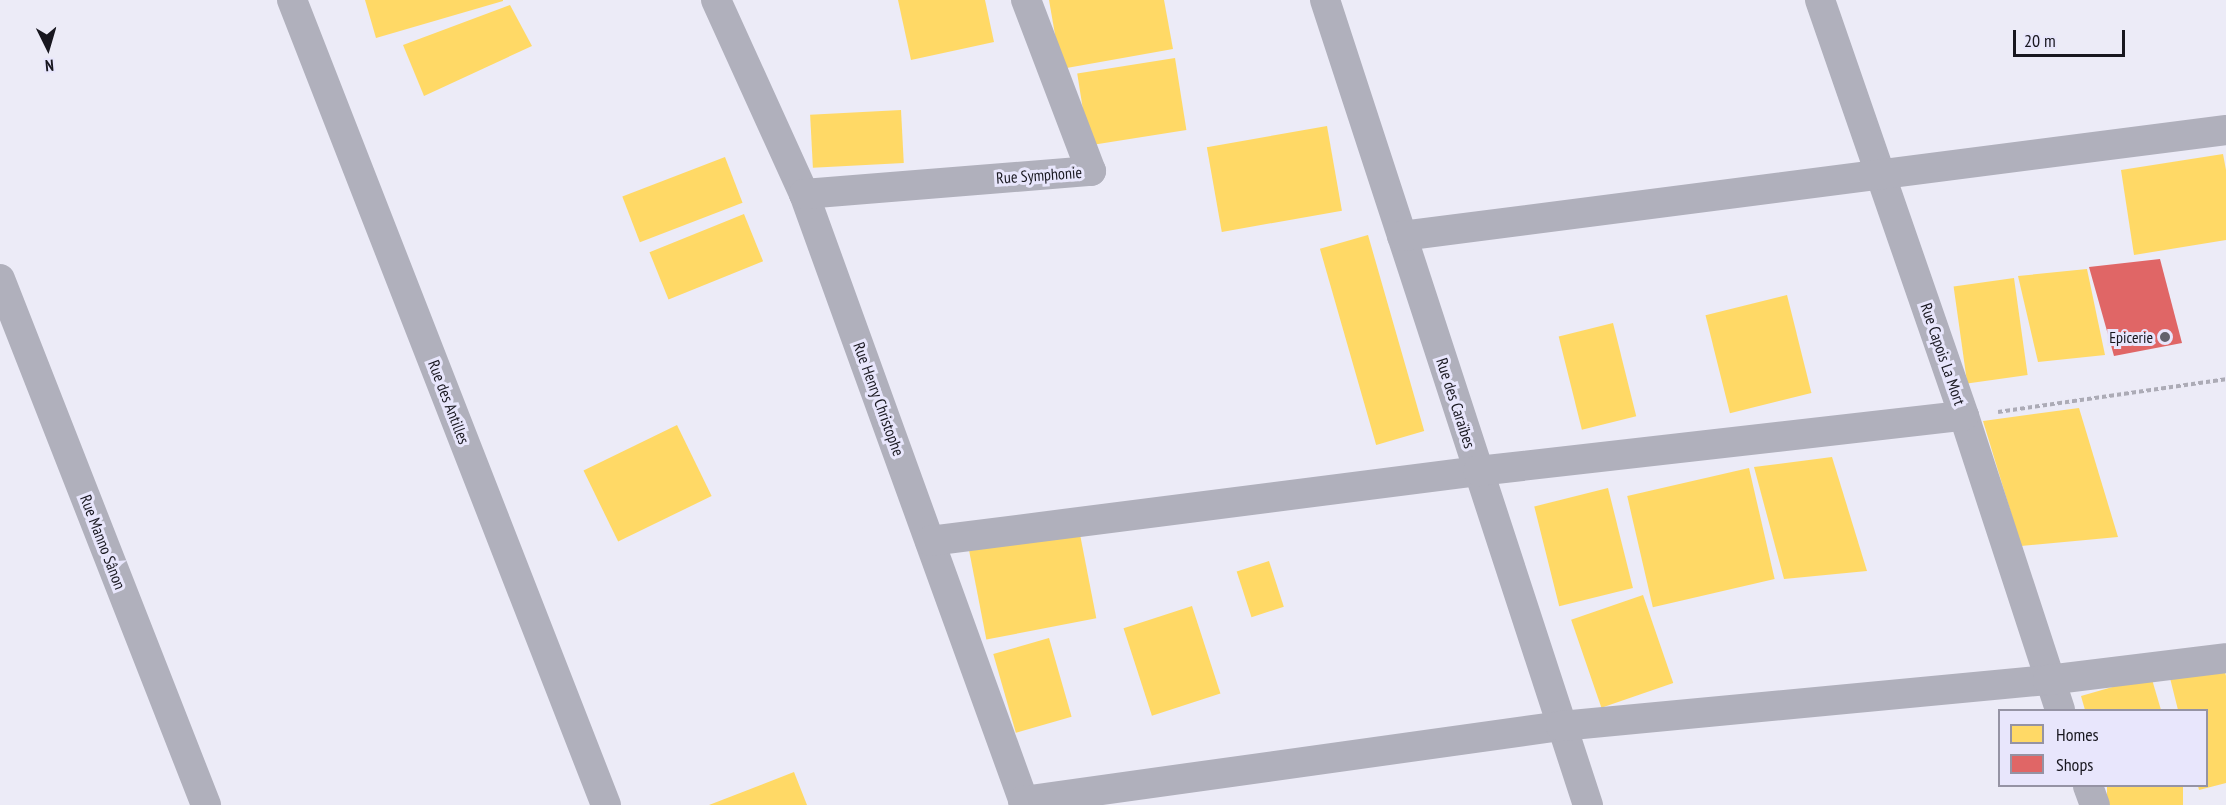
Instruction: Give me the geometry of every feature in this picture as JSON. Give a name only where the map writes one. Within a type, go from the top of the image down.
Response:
[{"type":"street","name":"Rue des Antilles","points":[[292,0],[606,805]]},
{"type":"street","name":"Rue Henry Christophe","points":[[716,0],[804,194],[1024,803]]},
{"type":"street","name":"Rue Symphonie","points":[[804,194],[1091,171],[1026,0]]},
{"type":"street","name":"Rue des Caraïbes","points":[[1325,0],[1588,805]]},
{"type":"street","name":"Rue Capois La Mort","points":[[1820,0],[1964,416],[2059,709]]},
{"type":"street","points":[[1402,236],[2226,130]]},
{"type":"street","name":"Rue Manno Sânon","points":[[0,279],[207,805]]},
{"type":"street","points":[[930,541],[1478,471],[1964,416]]},
{"type":"street","points":[[1024,803],[1561,726],[2049,680],[2226,658]]},
{"type":"street","points":[[2088,787],[2095,805]]},
{"type":"path","points":[[1964,416],[2226,379]]},
{"type":"building: Homes","points":[[365,0],[503,0],[503,1],[376,38]]},
{"type":"building: Homes","points":[[898,0],[985,0],[994,42],[911,60]]},
{"type":"building: Homes","points":[[1049,0],[1164,0],[1173,49],[1061,69]]},
{"type":"building: Homes","points":[[510,5],[532,46],[424,96],[403,45]]},
{"type":"building: Homes","points":[[1175,58],[1186,130],[1089,146],[1077,73]]},
{"type":"building: Homes","points":[[901,110],[904,163],[813,168],[810,115]]},
{"type":"building: Homes","points":[[1327,126],[1342,211],[1222,232],[1207,147]]},
{"type":"building: Homes","points":[[2223,154],[2226,170],[2226,240],[2134,255],[2121,170]]},
{"type":"building: Homes","points":[[725,157],[743,203],[640,242],[622,196]]},
{"type":"building: Homes","points":[[744,214],[763,261],[669,299],[649,252]]},
{"type":"building: Homes","points":[[1368,235],[1424,431],[1376,445],[1320,249]]},
{"type":"building: Homes","points":[[2087,269],[2105,355],[2038,362],[2018,276]]},
{"type":"building: Homes","points":[[2014,278],[2028,375],[1967,384],[1954,286]]},
{"type":"building: Homes","points":[[1787,295],[1811,393],[1730,413],[1705,315]]},
{"type":"building: Homes","points":[[1613,323],[1636,416],[1582,430],[1559,337]]},
{"type":"building: Homes","points":[[2079,408],[2118,537],[2021,546],[1983,421]]},
{"type":"building: Homes","points":[[677,425],[712,496],[618,542],[584,471]]},
{"type":"building: Homes","points":[[1832,457],[1867,571],[1784,579],[1754,467]]},
{"type":"building: Homes","points":[[1749,468],[1775,579],[1653,607],[1627,496]]},
{"type":"building: Homes","points":[[1608,488],[1633,588],[1559,606],[1534,506]]},
{"type":"building: Homes","points":[[1078,524],[1096,618],[986,640],[968,545]]},
{"type":"building: Homes","points":[[1269,561],[1284,607],[1251,617],[1237,572]]},
{"type":"building: Homes","points":[[1643,595],[1673,683],[1601,708],[1571,620]]},
{"type":"building: Homes","points":[[1192,606],[1220,693],[1152,716],[1124,628]]},
{"type":"building: Homes","points":[[1049,638],[1072,717],[1016,733],[993,654]]},
{"type":"building: Homes","points":[[2222,660],[2226,676],[2226,783],[2199,790],[2198,787],[2208,787],[2208,709],[2178,709],[2169,674]]},
{"type":"building: Homes","points":[[2151,676],[2161,709],[2085,709],[2081,696]]},
{"type":"building: Homes","points":[[794,772],[807,805],[709,805]]},
{"type":"building: Homes","points":[[2107,787],[2183,787],[2183,805],[2107,805]]},
{"type":"building: Shops","points":[[2160,259],[2182,343],[2114,356],[2089,267]]},
{"type":"place","name":"Epicerie","points":[[2165,337]]}]
